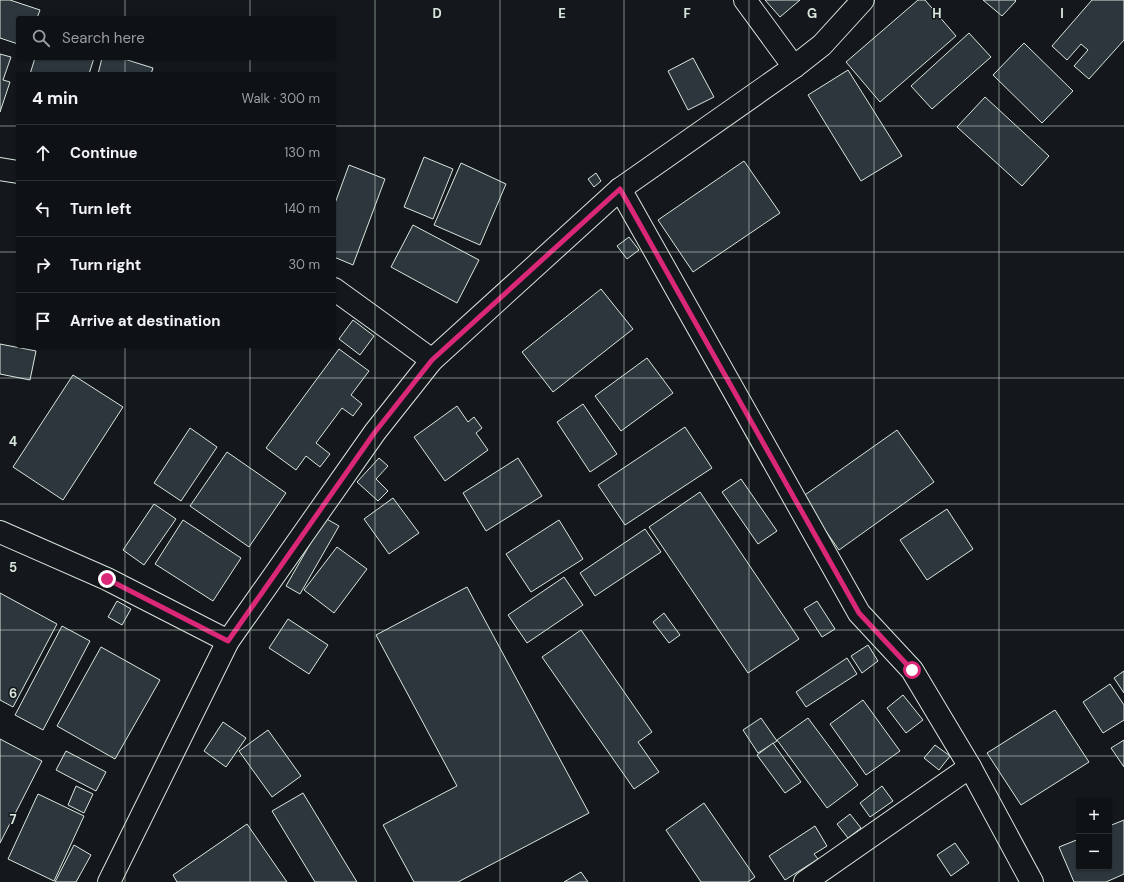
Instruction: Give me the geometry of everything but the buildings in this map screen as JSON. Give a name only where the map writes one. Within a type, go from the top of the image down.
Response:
[{"type":"street","points":[[745,0],[794,67]]},
{"type":"street","points":[[109,882],[228,641],[375,432],[432,360],[620,189],[794,67],[822,45],[863,0]]},
{"type":"street","points":[[0,169],[16,172]]},
{"type":"street","points":[[620,189],[859,613],[912,670],[970,767],[1032,882]]},
{"type":"street","points":[[336,290],[432,360]]},
{"type":"street","points":[[0,532],[107,579],[228,641]]},
{"type":"street","points":[[805,882],[970,767]]},
{"type":"route","points":[[107,579],[228,641],[375,432],[432,360],[620,189],[859,613],[912,670]]}]
